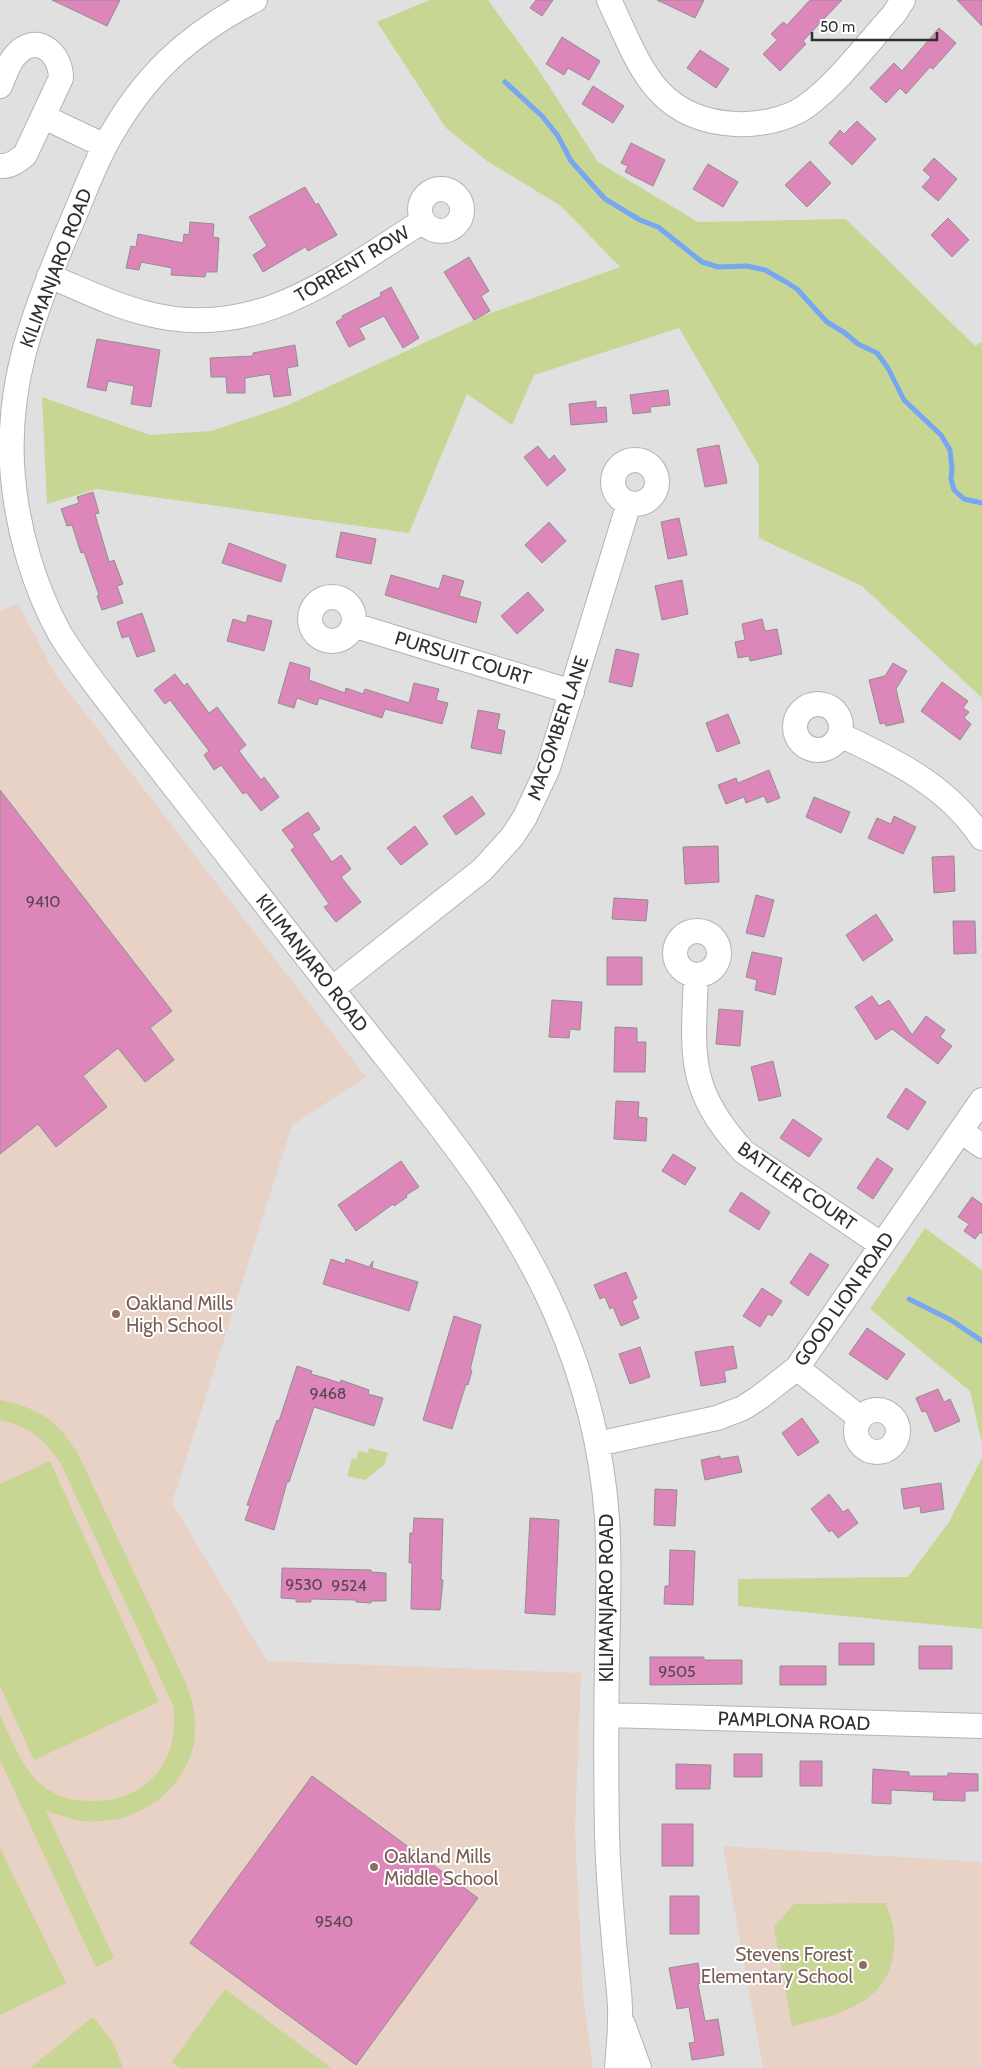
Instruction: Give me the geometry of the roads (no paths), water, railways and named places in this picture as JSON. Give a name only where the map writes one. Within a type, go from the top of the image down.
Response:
[{"type":"street","name":"KILIMANJARO ROAD","points":[[255,0],[222,17],[161,66],[132,102],[105,146],[49,276],[30,326],[18,372],[6,449],[23,538],[46,606],[62,637],[125,724],[411,1089],[508,1222],[536,1271],[573,1358],[597,1444],[607,1514],[610,1587],[606,1715],[607,1864],[621,2018],[617,2068]]},
{"type":"street","points":[[609,0],[642,67],[654,86],[669,102],[685,112],[703,119],[743,124],[764,122],[803,108],[815,98],[894,14],[903,0]]},
{"type":"street","points":[[0,86],[14,57],[23,49],[41,46],[49,50],[59,62],[61,78],[25,155],[11,165],[0,166]]},
{"type":"street","points":[[44,117],[105,146]]},
{"type":"street","name":"TORRENT ROW","points":[[49,276],[124,306],[159,317],[187,320],[236,318],[278,306],[311,291],[423,221]]},
{"type":"street","name":"MACOMBER LANE","points":[[332,988],[482,870],[512,837],[525,817],[544,777],[572,692],[629,503]]},
{"type":"street","name":"PURSUIT COURT","points":[[353,625],[572,692]]},
{"type":"street","points":[[840,735],[927,780],[967,817],[982,838]]},
{"type":"street","name":"BATTLER COURT","points":[[696,975],[694,1045],[696,1071],[703,1092],[717,1120],[744,1152],[882,1245]]},
{"type":"street","name":"GOOD LION ROAD","points":[[597,1444],[717,1418],[743,1408],[797,1368],[962,1132],[982,1100]]},
{"type":"street","points":[[962,1132],[982,1146]]},
{"type":"street","points":[[797,1368],[860,1418]]},
{"type":"street","name":"PAMPLONA ROAD","points":[[606,1715],[982,1726]]},
{"type":"street","name":"KILIMANJARO ROAD","points":[[621,2018],[639,2068]]},
{"type":"waterway","points":[[505,82],[542,116],[558,136],[571,161],[605,199],[640,220],[658,227],[702,262],[718,267],[747,266],[765,270],[797,289],[827,322],[858,344],[877,353],[888,368],[904,400],[941,435],[950,450],[951,479],[954,490],[964,499],[982,503]]},
{"type":"waterway","points":[[909,1299],[951,1320],[982,1341]]},
{"type":"place","name":"Oakland Mills High School","points":[[116,1314]]},
{"type":"place","name":"Oakland Mills Middle School","points":[[374,1867]]},
{"type":"place","name":"Stevens Forest Elementary School","points":[[863,1965]]}]
